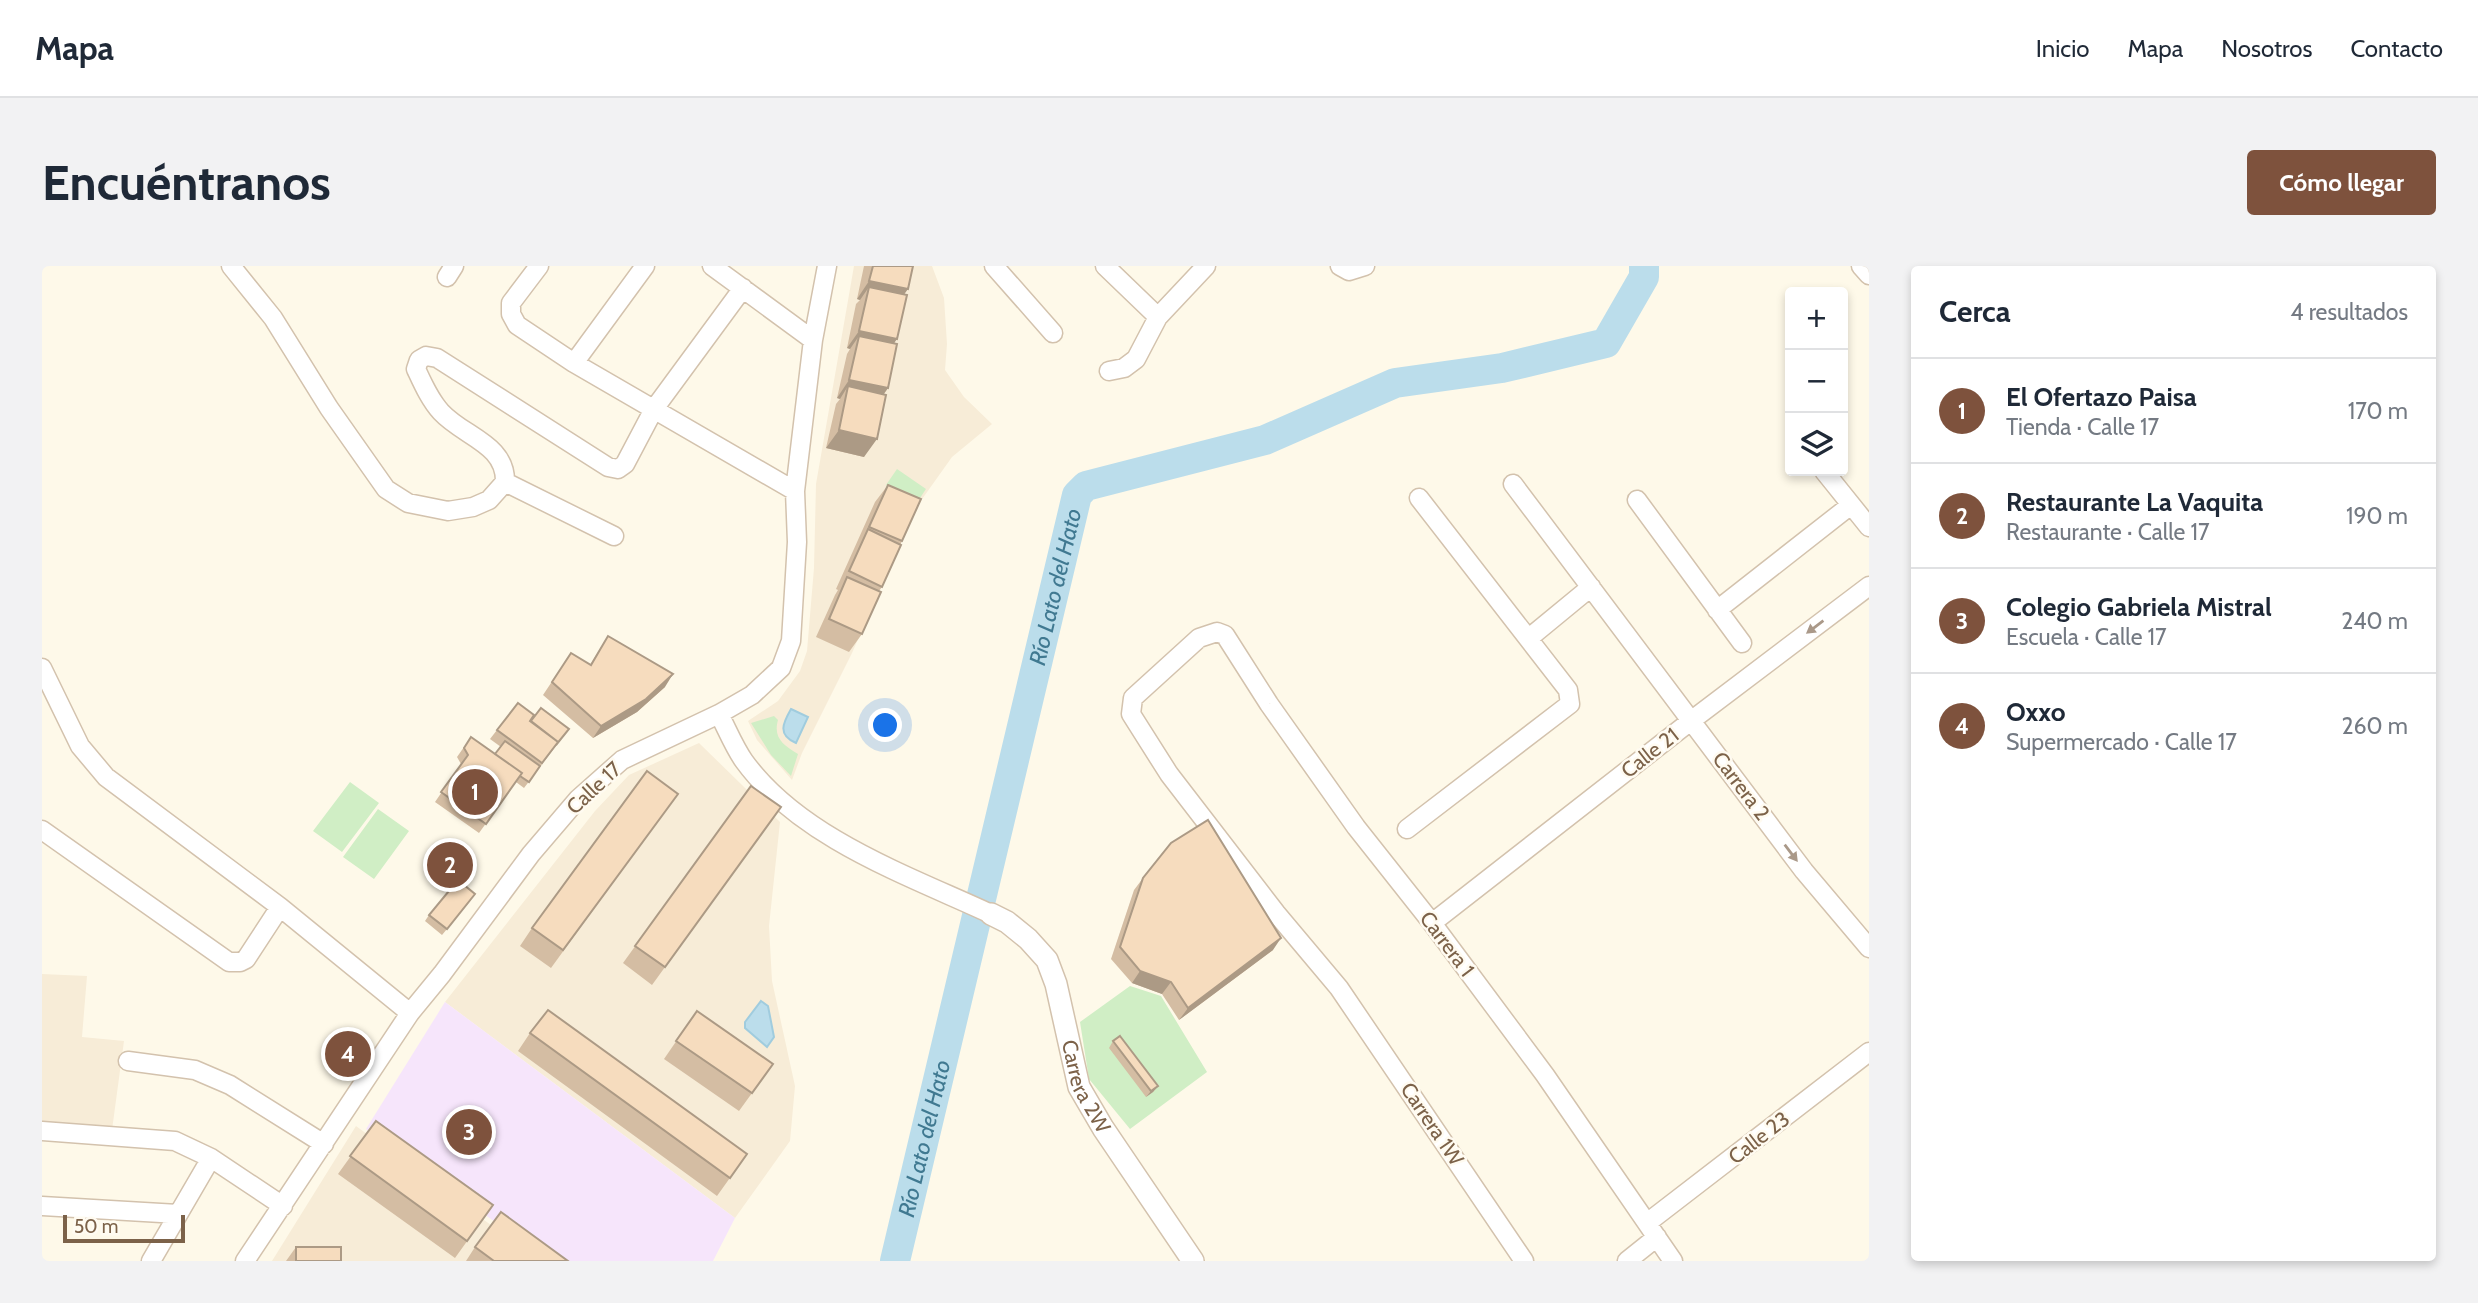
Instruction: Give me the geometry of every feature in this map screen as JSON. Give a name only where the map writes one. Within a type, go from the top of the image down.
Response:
[{"type":"street","points":[[231,266],[273,318],[329,408],[386,489],[408,503],[447,511],[473,507],[489,500],[505,482],[505,468],[499,457],[442,413],[429,396],[416,369],[419,360],[426,356],[448,364],[608,467],[618,469],[625,464],[653,409],[743,288]]},
{"type":"street","points":[[539,266],[512,303],[511,314],[517,325],[574,363],[795,491]]},
{"type":"street","points":[[574,363],[645,266]]},
{"type":"street","points":[[712,266],[813,340]]},
{"type":"street","name":"Calle 17","points":[[245,1261],[410,1013],[531,854],[578,799],[622,760],[719,714],[752,695],[781,668],[791,641],[797,542],[795,491],[813,340],[827,266]]},
{"type":"street","points":[[993,266],[1053,333]]},
{"type":"street","points":[[1105,266],[1158,317]]},
{"type":"street","points":[[1109,371],[1124,368],[1136,359],[1158,317],[1206,266]]},
{"type":"street","points":[[1340,266],[1349,271],[1365,266]]},
{"type":"street","points":[[1861,266],[1869,275]]},
{"type":"street","points":[[1828,476],[1869,527]]},
{"type":"street","points":[[505,482],[614,536]]},
{"type":"street","name":"Carrera 2","points":[[1513,484],[1804,871],[1869,948]]},
{"type":"street","points":[[1407,829],[1570,704],[1568,690],[1419,498]]},
{"type":"street","points":[[1637,500],[1742,643]]},
{"type":"street","points":[[1717,610],[1851,505]]},
{"type":"street","name":"Calle 21","points":[[1432,923],[1869,586]]},
{"type":"street","points":[[1529,638],[1591,587]]},
{"type":"street","name":"Carrera 1","points":[[1217,632],[1225,635],[1269,705],[1356,827],[1432,923],[1545,1075],[1673,1261]]},
{"type":"street","name":"Carrera 1W","points":[[1217,632],[1199,638],[1185,648],[1133,698],[1131,714],[1169,774],[1276,913],[1339,988],[1524,1261]]},
{"type":"street","points":[[42,668],[80,746],[106,777],[280,907],[410,1013]]},
{"type":"street","points":[[719,714],[743,760],[793,810],[838,841],[991,914]]},
{"type":"street","points":[[42,830],[229,962],[246,959],[280,907]]},
{"type":"street","name":"Carrera 2W","points":[[991,914],[1007,922],[1028,939],[1047,960],[1056,984],[1079,1087],[1103,1128],[1193,1261]]},
{"type":"street","name":"Calle 23","points":[[1628,1261],[1652,1230],[1869,1052]]},
{"type":"street","points":[[128,1061],[195,1070],[230,1085],[324,1144]]},
{"type":"street","points":[[42,1131],[175,1140],[211,1158],[283,1206]]},
{"type":"street","points":[[150,1261],[211,1158]]},
{"type":"street","points":[[42,1206],[178,1214]]},
{"type":"shaded area","points":[[854,266],[932,266],[944,298],[947,344],[945,370],[964,397],[992,424],[952,457],[915,509],[852,653],[802,753],[792,780],[757,740],[748,721],[778,701],[800,671],[807,651],[814,568],[816,484]]},
{"type":"shaded area","points":[[699,743],[780,822],[769,926],[772,981],[795,1086],[790,1141],[735,1218],[445,1002],[595,811],[629,775]]},
{"type":"shaded area","points":[[42,974],[87,976],[82,1037],[124,1041],[112,1130],[42,1128]]},
{"type":"shaded area","points":[[445,1002],[735,1218],[713,1261],[549,1261],[366,1129]]},
{"type":"shaded area","points":[[356,1126],[540,1261],[272,1261]]},
{"type":"green space","points":[[897,469],[926,489],[916,504],[886,485]]},
{"type":"green space","points":[[774,716],[778,720],[777,732],[780,740],[798,754],[791,776],[771,755],[751,723]]},
{"type":"green space","points":[[350,782],[379,803],[342,852],[313,831]]},
{"type":"green space","points":[[378,809],[409,831],[374,879],[343,857]]},
{"type":"green space","points":[[1130,986],[1161,996],[1207,1072],[1130,1129],[1089,1079],[1080,1022]]},
{"type":"water","points":[[791,709],[808,717],[796,743],[786,736],[783,728]]},
{"type":"water","points":[[761,1001],[768,1006],[774,1037],[767,1047],[745,1028],[745,1022]]},
{"type":"building","points":[[873,266],[913,266],[908,289],[869,281]]},
{"type":"building","points":[[869,287],[907,295],[897,339],[859,331]]},
{"type":"building","points":[[859,336],[897,344],[888,388],[849,380]]},
{"type":"building","points":[[848,386],[886,395],[877,439],[839,430]]},
{"type":"building","points":[[888,485],[921,499],[902,541],[869,527]]},
{"type":"building","points":[[868,529],[901,545],[882,587],[849,571]]},
{"type":"building","points":[[847,577],[881,592],[862,634],[829,619]]},
{"type":"building","points":[[608,636],[673,674],[646,699],[601,726],[552,682],[571,653],[591,665]]},
{"type":"building","points":[[518,703],[534,715],[530,721],[558,742],[542,763],[497,730]]},
{"type":"building","points":[[541,708],[569,729],[556,745],[558,742],[531,721]]},
{"type":"building","points":[[471,737],[522,773],[486,824],[441,792],[468,755],[464,748]]},
{"type":"building","points":[[505,741],[540,766],[529,782],[520,776],[522,773],[495,754]]},
{"type":"building","points":[[647,771],[678,794],[563,950],[532,928]]},
{"type":"building","points":[[751,786],[781,807],[665,967],[635,946]]},
{"type":"building","points":[[1208,820],[1281,938],[1188,1008],[1171,982],[1140,971],[1120,947],[1143,878],[1171,843]]},
{"type":"building","points":[[458,880],[475,894],[447,929],[429,915]]},
{"type":"building","points":[[548,1010],[747,1154],[730,1178],[530,1033]]},
{"type":"building","points":[[697,1011],[773,1064],[752,1093],[676,1041]]},
{"type":"building","points":[[1120,1036],[1158,1086],[1151,1091],[1113,1041]]},
{"type":"building","points":[[376,1121],[493,1205],[467,1241],[350,1156]]},
{"type":"building","points":[[501,1212],[568,1261],[494,1261],[475,1247]]},
{"type":"building","points":[[296,1247],[341,1247],[341,1261],[296,1261]]},
{"type":"waterway","name":"Río Lato del Hato","points":[[895,1261],[1077,495],[1086,486],[1265,440],[1395,383],[1502,368],[1606,343],[1644,277],[1644,266]]},
{"type":"place","name":"El Ofertazo Paisa","points":[[475,792]]},
{"type":"place","name":"Restaurante La Vaquita","points":[[450,865]]},
{"type":"place","name":"Oxxo","points":[[348,1054]]},
{"type":"place","name":"Colegio Gabriela Mistral","points":[[469,1132]]}]
